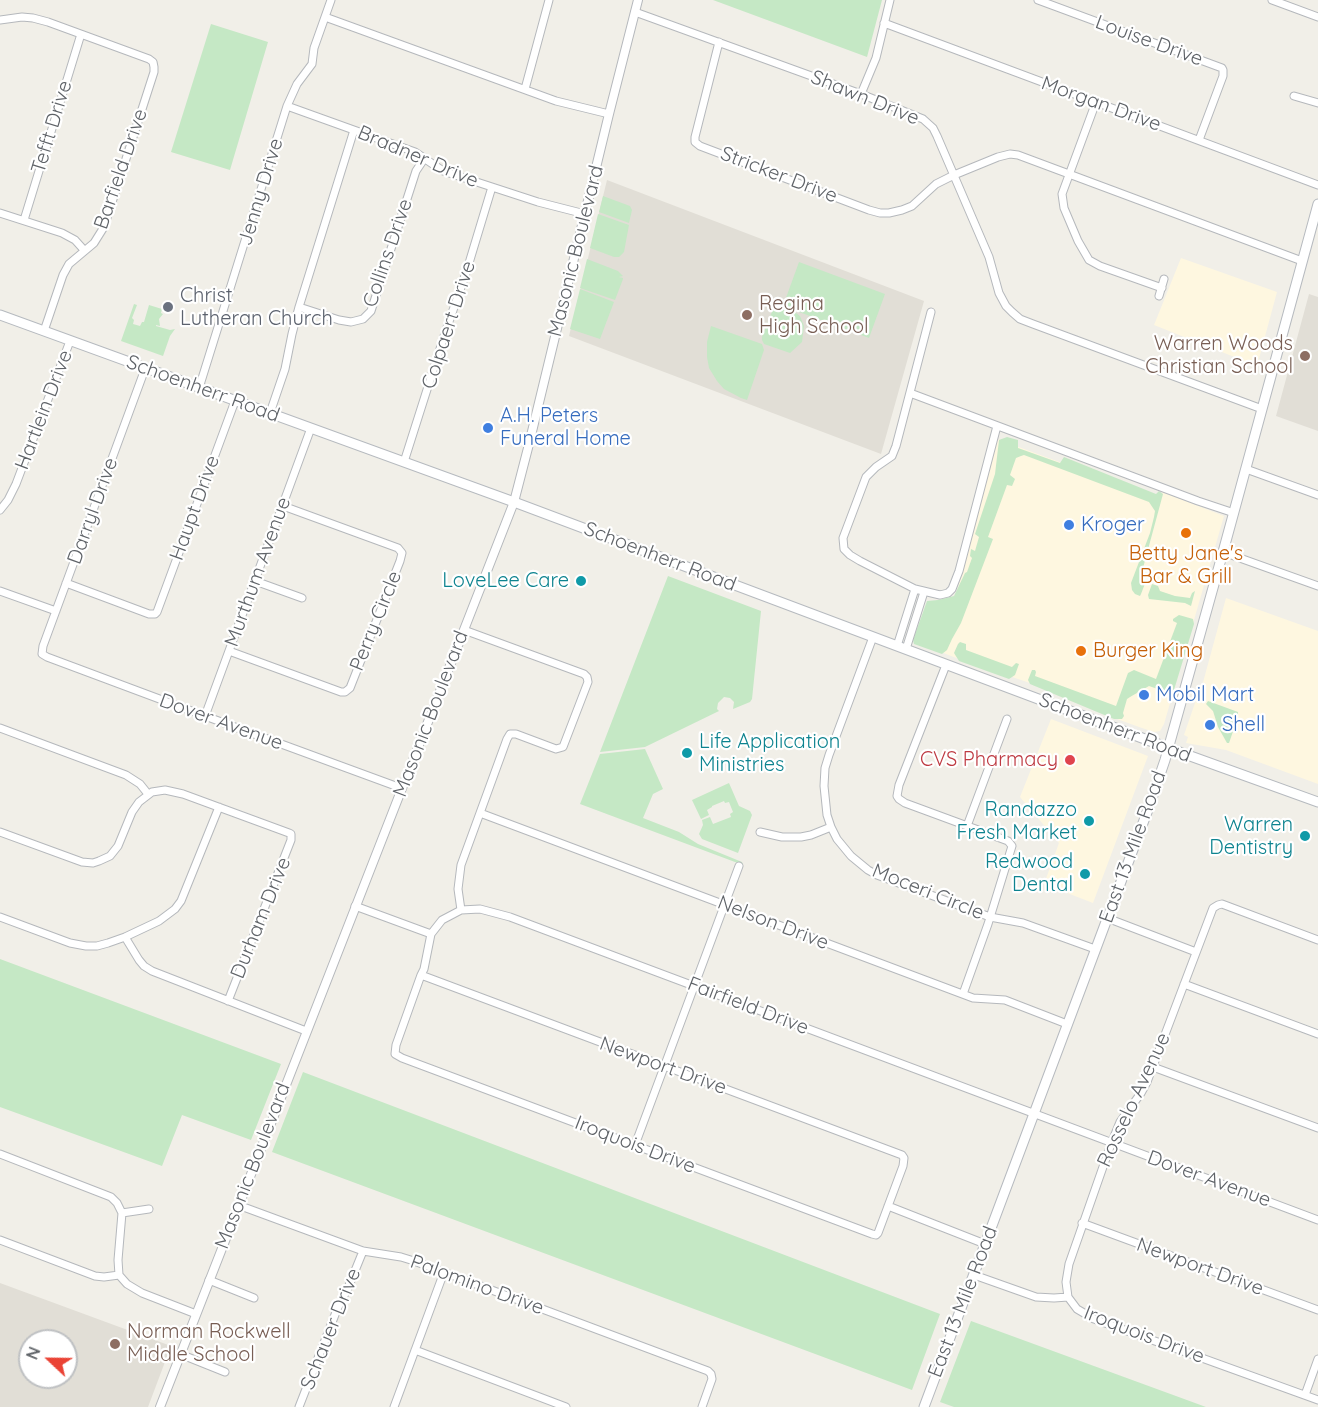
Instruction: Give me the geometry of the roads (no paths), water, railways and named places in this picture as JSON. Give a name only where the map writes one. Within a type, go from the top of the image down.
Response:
[{"type":"main road","name":"East 13 Mile Road","points":[[924,1407],[1155,789],[1234,513],[1318,204]]},
{"type":"main road","name":"Schoenherr Road","points":[[0,315],[514,502],[1168,748],[1318,802]]},
{"type":"street","name":"Jenny Drive","points":[[198,388],[287,106],[297,84],[312,64],[314,48],[331,0]]},
{"type":"street","points":[[525,89],[549,0]]},
{"type":"street","name":"Masonic Boulevard","points":[[159,1407],[514,502],[638,0]]},
{"type":"street","points":[[861,94],[876,58],[890,0]]},
{"type":"street","name":"Louise Drive","points":[[1038,0],[1222,68],[1224,73],[1199,140]]},
{"type":"street","points":[[1272,0],[1318,17]]},
{"type":"street","name":"Shawn Drive","points":[[635,12],[861,94],[913,114],[928,123],[937,136],[989,257],[1003,300],[1020,319],[1262,409]]},
{"type":"street","points":[[0,20],[17,17],[33,18],[81,34]]},
{"type":"street","points":[[325,17],[556,101],[609,114]]},
{"type":"street","name":"Morgan Drive","points":[[884,23],[1318,185]]},
{"type":"street","name":"Barfield Drive","points":[[44,332],[63,275],[69,264],[94,243],[107,220],[154,72],[153,62],[149,59],[81,34]]},
{"type":"street","name":"Tefft Drive","points":[[24,220],[81,34]]},
{"type":"street","name":"Stricker Drive","points":[[719,42],[695,137],[697,144],[880,213],[894,212],[912,206],[936,184],[954,176]]},
{"type":"street","points":[[1294,96],[1318,103]]},
{"type":"street","points":[[1096,102],[1068,173],[1062,203],[1078,241],[1089,260],[1162,288]]},
{"type":"street","name":"Bradner Drive","points":[[287,106],[415,152],[443,171],[538,202],[585,214]]},
{"type":"street","points":[[270,413],[285,369],[299,307],[354,130]]},
{"type":"street","points":[[954,176],[998,157],[1018,155],[1302,261]]},
{"type":"street","name":"Collins Drive","points":[[299,307],[351,322],[363,319],[371,311],[416,171],[424,159]]},
{"type":"street","name":"Colpaert Drive","points":[[404,462],[492,187]]},
{"type":"street","points":[[0,213],[69,236],[84,250]]},
{"type":"street","points":[[1159,296],[1164,279]]},
{"type":"street","points":[[931,312],[896,446],[892,456],[866,477],[843,538],[844,549],[860,561],[915,589],[940,595],[948,593],[959,571],[997,426]]},
{"type":"street","name":"Hartlein Drive","points":[[0,510],[16,484],[70,341]]},
{"type":"street","name":"Darryl Drive","points":[[42,654],[145,369]]},
{"type":"street","points":[[910,393],[1234,513]]},
{"type":"street","name":"Haupt Drive","points":[[66,583],[149,614],[155,614],[235,401]]},
{"type":"street","name":"Murthum Avenue","points":[[205,716],[311,428]]},
{"type":"street","points":[[1246,469],[1318,495]]},
{"type":"street","name":"Perry Circle","points":[[229,651],[345,692],[350,688],[400,561],[402,553],[394,546],[283,506]]},
{"type":"street","points":[[1223,552],[1318,586]]},
{"type":"street","points":[[255,580],[302,598]]},
{"type":"street","points":[[901,648],[915,589]]},
{"type":"street","points":[[0,591],[56,611]]},
{"type":"street","points":[[901,648],[924,592]]},
{"type":"street","points":[[422,975],[431,934],[442,920],[461,910],[458,894],[459,870],[507,739],[510,735],[516,734],[556,749],[563,747],[587,684],[587,677],[584,675],[464,630]]},
{"type":"street","name":"Moceri Circle","points":[[873,637],[825,768],[824,799],[827,815],[837,839],[851,856],[873,872],[990,917],[1023,923],[1095,949]]},
{"type":"street","name":"Dover Avenue","points":[[42,654],[401,788]]},
{"type":"street","points":[[946,665],[899,784],[897,796],[902,802],[1008,840],[1012,849],[963,994]]},
{"type":"street","points":[[967,826],[1007,719]]},
{"type":"street","points":[[0,728],[126,775],[140,784],[148,794]]},
{"type":"street","points":[[0,832],[82,862],[93,863],[110,856],[114,851],[132,812],[138,802],[148,794],[157,791],[174,791],[219,807],[181,901],[168,916],[159,921],[103,945],[86,946],[70,943],[0,917]]},
{"type":"street","name":"Durham Drive","points":[[219,807],[291,834],[291,840],[228,1001]]},
{"type":"street","name":"Nelson Drive","points":[[480,813],[963,994],[977,999],[1005,1000],[1067,1024]]},
{"type":"street","points":[[760,832],[782,837],[801,837],[831,827]]},
{"type":"street","points":[[635,1145],[739,866]]},
{"type":"street","name":"Rosselo Avenue","points":[[1068,1297],[1067,1272],[1082,1223],[1120,1122],[1141,1094],[1153,1067],[1214,907],[1222,904],[1318,940]]},
{"type":"street","points":[[355,906],[431,934]]},
{"type":"street","name":"Fairfield Drive","points":[[461,910],[480,909],[510,917],[1034,1114]]},
{"type":"street","points":[[1107,918],[1196,952]]},
{"type":"street","points":[[125,937],[139,960],[152,971],[306,1031]]},
{"type":"street","name":"Iroquois Drive","points":[[422,975],[396,1045],[395,1054],[402,1058],[876,1235],[888,1206]]},
{"type":"street","name":"Newport Drive","points":[[422,975],[902,1155],[903,1166],[888,1206]]},
{"type":"street","points":[[1184,984],[1318,1034]]},
{"type":"street","points":[[1153,1067],[1318,1128]]},
{"type":"street","name":"Dover Avenue","points":[[1034,1114],[1318,1220]]},
{"type":"street","points":[[0,1154],[107,1195],[117,1203],[122,1213],[119,1275],[127,1284],[142,1293],[196,1314]]},
{"type":"street","name":"Palomino Drive","points":[[238,1205],[363,1251],[401,1257],[444,1272],[708,1371],[712,1377],[702,1407]]},
{"type":"street","points":[[888,1206],[986,1244]]},
{"type":"street","points":[[122,1213],[149,1209]]},
{"type":"street","name":"Newport Drive","points":[[1082,1223],[1318,1310]]},
{"type":"street","points":[[0,1240],[95,1276],[119,1275]]},
{"type":"street","name":"Schauer Drive","points":[[299,1407],[363,1251]]},
{"type":"street","points":[[394,1407],[444,1272]]},
{"type":"street","name":"Iroquois Drive","points":[[974,1275],[1036,1297],[1068,1297],[1077,1309],[1088,1316],[1318,1400]]},
{"type":"street","points":[[209,1280],[254,1298]]},
{"type":"street","points":[[415,1350],[566,1407]]},
{"type":"street","points":[[180,1354],[225,1372]]},
{"type":"street","points":[[1305,1395],[1318,1359]]},
{"type":"place","name":"Christ Lutheran Church","points":[[168,307]]},
{"type":"place","name":"Regina High School","points":[[747,315]]},
{"type":"place","name":"Warren Woods Christian School","points":[[1305,356]]},
{"type":"place","name":"A.H. Peters Funeral Home","points":[[488,428]]},
{"type":"place","name":"Kroger","points":[[1069,525]]},
{"type":"place","name":"Betty Jane's Bar & Grill","points":[[1186,533]]},
{"type":"place","name":"LoveLee Care","points":[[581,581]]},
{"type":"place","name":"Burger King","points":[[1081,651]]},
{"type":"place","name":"Mobil Mart","points":[[1144,695]]},
{"type":"place","name":"Shell","points":[[1210,725]]},
{"type":"place","name":"Life Application Ministries","points":[[687,753]]},
{"type":"place","name":"CVS Pharmacy","points":[[1070,760]]},
{"type":"place","name":"Randazzo Fresh Market","points":[[1089,821]]},
{"type":"place","name":"Warren Dentistry","points":[[1305,836]]},
{"type":"place","name":"Redwood Dental","points":[[1085,874]]},
{"type":"place","name":"Norman Rockwell Middle School","points":[[115,1344]]}]
